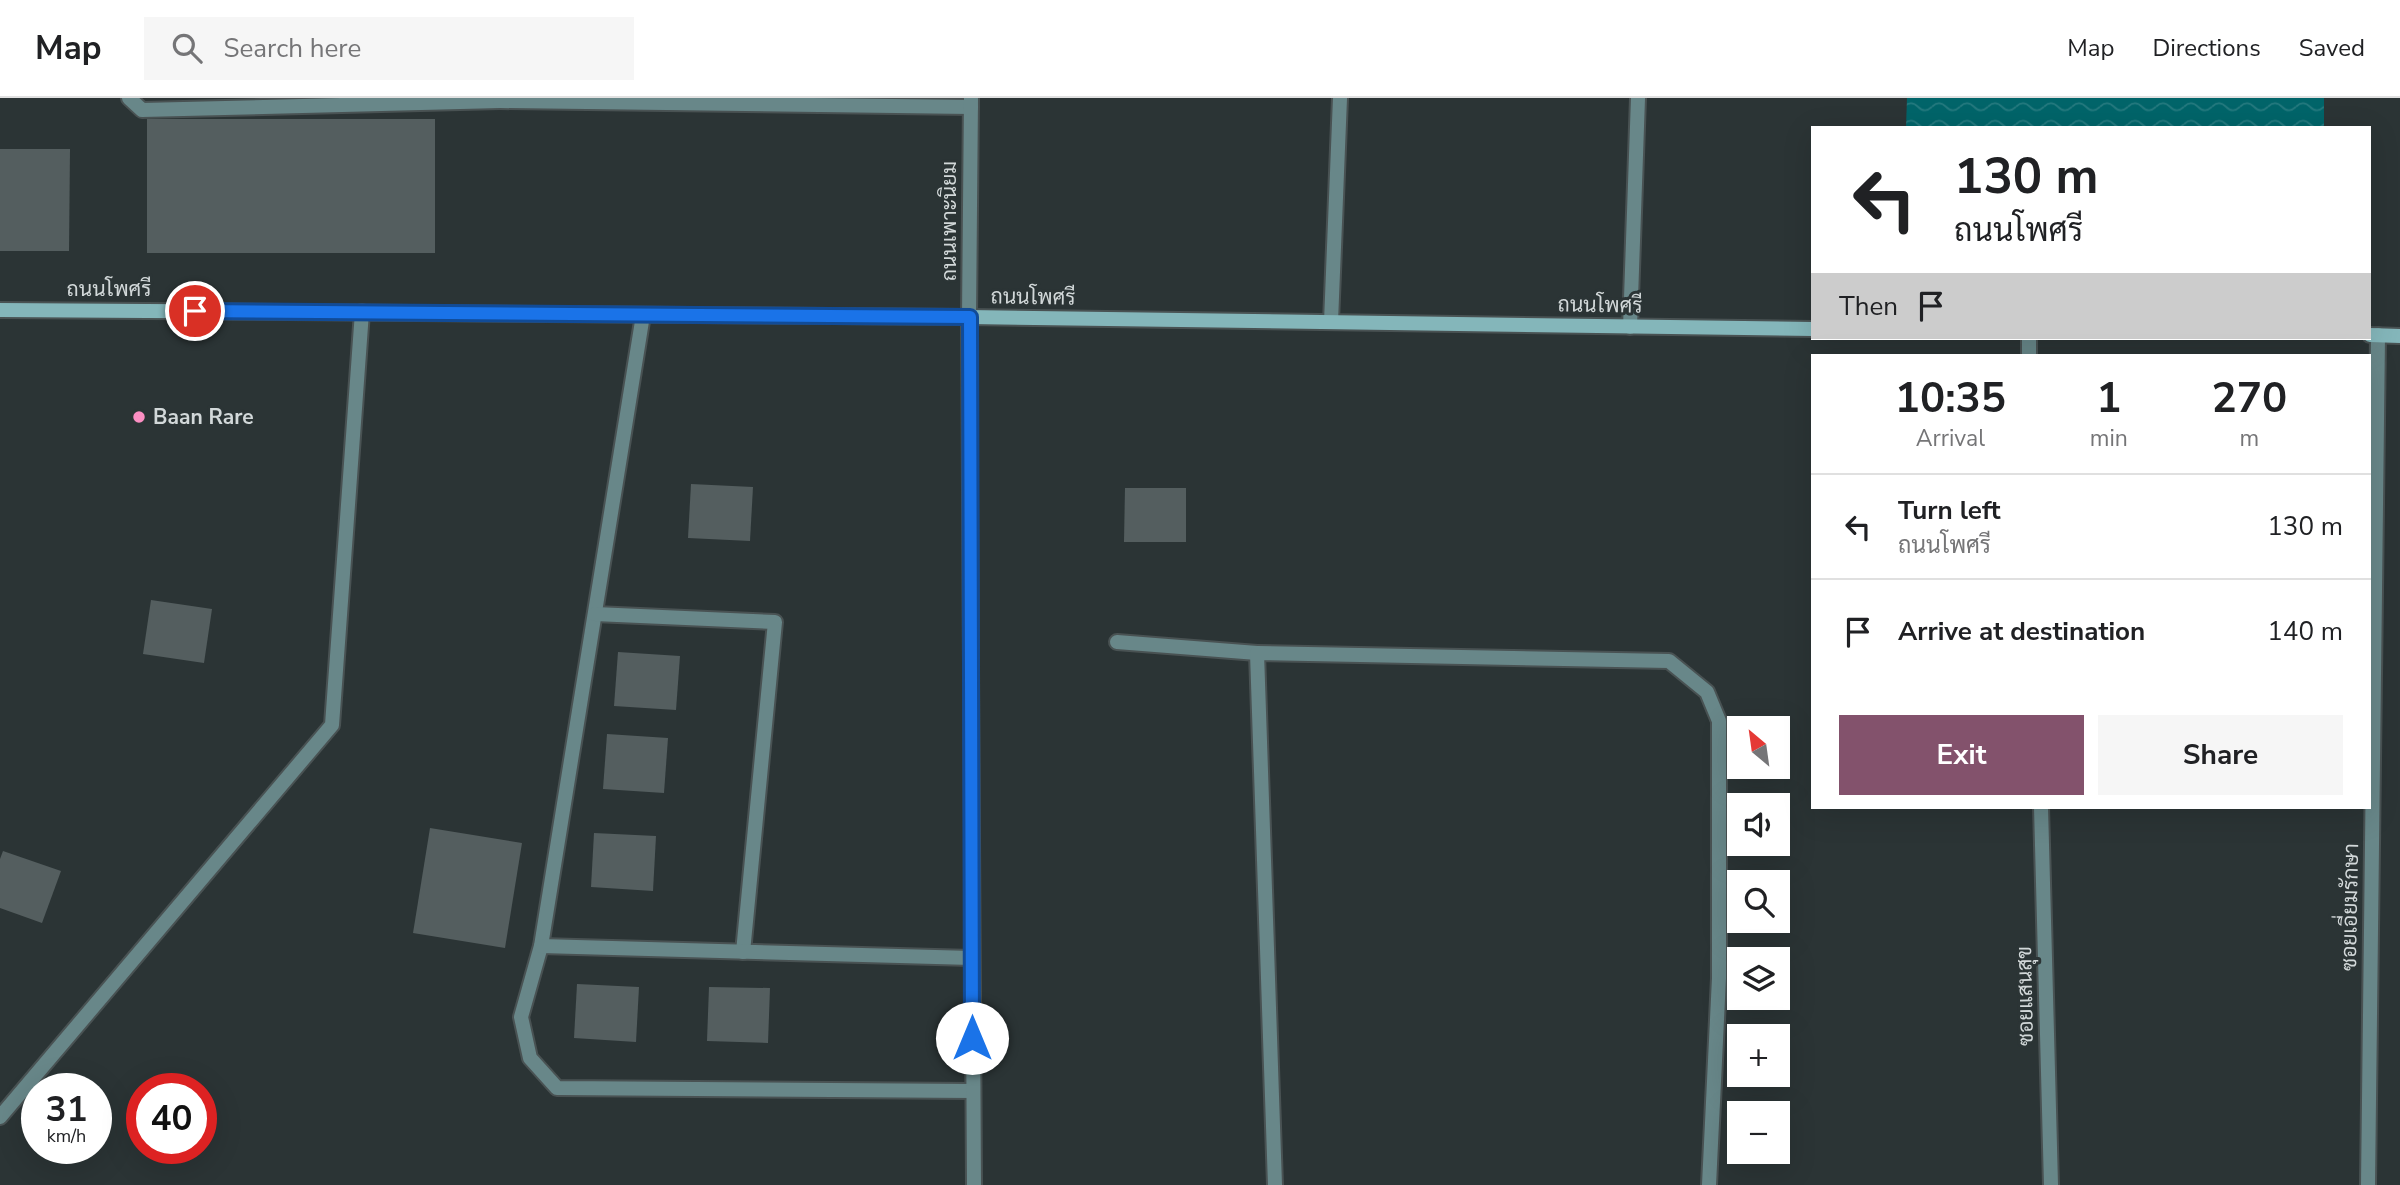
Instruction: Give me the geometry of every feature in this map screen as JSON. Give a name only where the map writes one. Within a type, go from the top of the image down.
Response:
[{"type":"main road","name":"ถนนโพศรี","points":[[0,310],[970,317],[1811,329]]},
{"type":"main road","points":[[2374,335],[2400,336]]},
{"type":"street","points":[[129,98],[142,110],[501,100],[971,102]]},
{"type":"street","points":[[1331,322],[1340,98]]},
{"type":"street","points":[[1630,327],[1638,98]]},
{"type":"street","name":"ถนนเพาะนิยม","points":[[971,102],[971,958],[974,1185]]},
{"type":"street","points":[[0,1117],[332,725],[362,312]]},
{"type":"street","points":[[643,314],[541,946],[521,1017],[530,1058],[557,1088],[973,1091]]},
{"type":"street","name":"ซอยเอี่ยมรักษา","points":[[2371,760],[2374,335]]},
{"type":"street","points":[[595,614],[775,622],[743,952]]},
{"type":"street","points":[[1117,642],[1257,653],[1669,661],[1707,692],[1719,721],[1719,978],[1709,1185]]},
{"type":"street","points":[[1257,653],[1275,1185]]},
{"type":"street","name":"ซอยแสนสุข","points":[[2041,809],[2051,1185]]},
{"type":"street","name":"ซอยเอี่ยมรักษา","points":[[2368,1185],[2371,809]]},
{"type":"street","points":[[541,946],[971,958]]},
{"type":"water","points":[[1907,98],[2324,98],[2324,126],[1906,126]]},
{"type":"building","points":[[147,119],[435,119],[435,253],[147,253]]},
{"type":"building","points":[[0,149],[70,149],[69,251],[0,251]]},
{"type":"building","points":[[691,484],[753,487],[750,541],[688,538]]},
{"type":"building","points":[[1125,488],[1186,488],[1186,542],[1124,542]]},
{"type":"building","points":[[151,600],[212,609],[204,663],[143,654]]},
{"type":"building","points":[[618,652],[680,656],[676,710],[614,706]]},
{"type":"building","points":[[607,734],[668,738],[664,793],[603,789]]},
{"type":"building","points":[[430,828],[522,843],[505,948],[413,933]]},
{"type":"building","points":[[594,833],[656,836],[653,891],[591,887]]},
{"type":"building","points":[[3,851],[61,871],[42,923],[0,908],[0,859]]},
{"type":"building","points":[[577,984],[639,987],[636,1042],[574,1038]]},
{"type":"building","points":[[709,987],[770,988],[768,1043],[707,1041]]},
{"type":"place","name":"Baan Rare","points":[[139,417]]},
{"type":"route","points":[[195,311],[970,317],[972,1038]]}]
